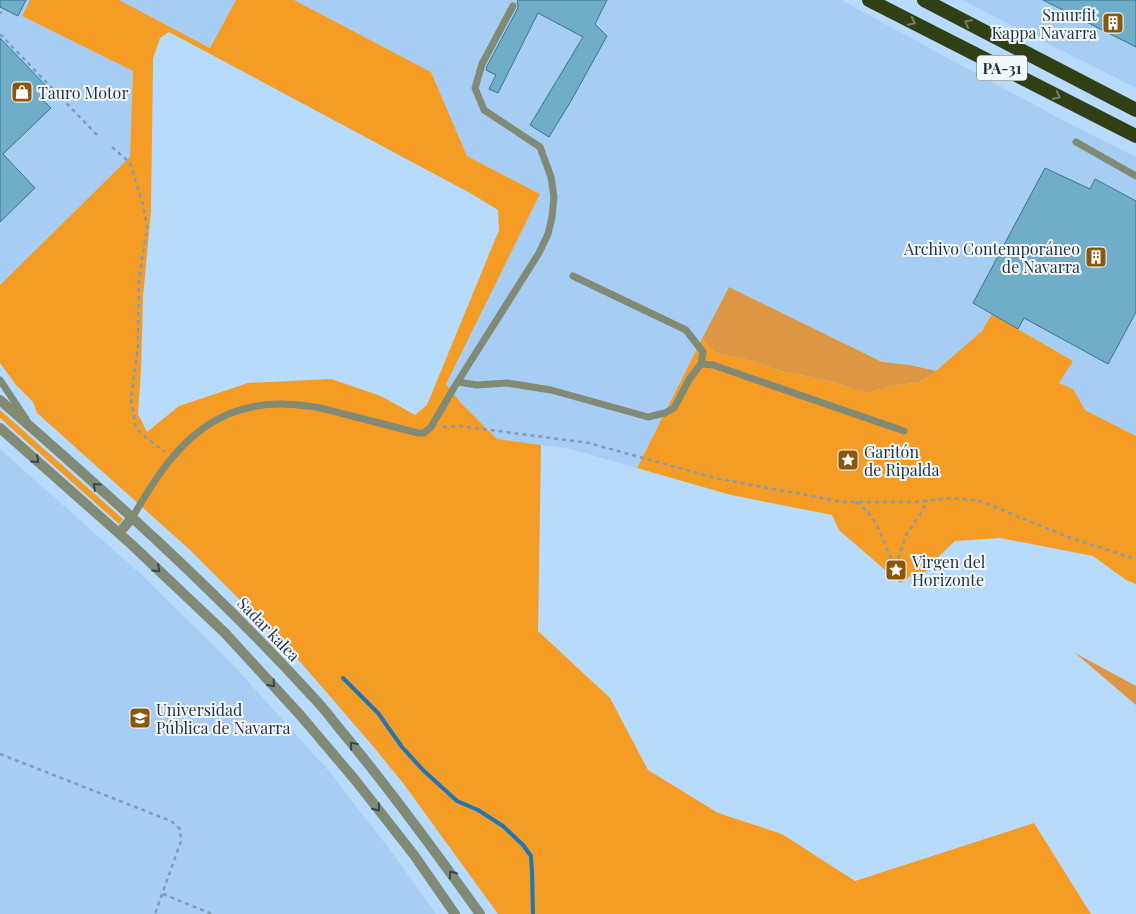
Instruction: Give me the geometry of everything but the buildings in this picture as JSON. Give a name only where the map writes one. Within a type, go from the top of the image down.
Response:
[{"type":"highway","name":"PA-31","points":[[869,0],[1136,136]]},
{"type":"highway","name":"PA-31","points":[[924,0],[1136,110]]},
{"type":"street","name":"Sadar kalea","points":[[0,400],[132,518],[234,614],[314,697],[426,837],[480,914]]},
{"type":"street","points":[[0,428],[119,533],[225,633],[301,716],[356,781],[414,855],[455,914]]},
{"type":"street","points":[[119,533],[132,518]]},
{"type":"lane","points":[[132,518],[151,486],[172,457],[193,436],[215,419],[252,406],[275,404],[308,406],[418,433],[424,433],[432,428],[458,382],[539,253],[548,234],[552,217],[554,197],[551,177],[540,147],[484,110],[475,88],[482,64],[513,6]]},
{"type":"lane","points":[[1076,142],[1136,176]]},
{"type":"lane","points":[[458,382],[477,384],[507,383],[551,390],[648,417],[665,413],[674,408],[690,378],[701,364],[703,352],[686,330],[573,276]]},
{"type":"lane","points":[[701,364],[713,365],[904,431]]},
{"type":"lane","points":[[0,380],[32,428]]},
{"type":"lane","points":[[0,388],[14,400]]},
{"type":"path","points":[[0,34],[97,134]]},
{"type":"path","points":[[112,147],[130,163],[143,205],[147,227],[139,279],[138,346],[131,399],[136,428],[172,457]]},
{"type":"path","points":[[432,428],[460,426],[589,443],[715,478],[842,502],[915,502],[952,498],[980,501],[1068,537],[1136,559]]},
{"type":"path","points":[[856,502],[868,512],[877,525],[895,568],[906,535],[920,515],[927,500]]},
{"type":"path","points":[[0,754],[171,821],[180,829],[181,841],[155,914]]},
{"type":"path","points":[[163,894],[212,914]]},
{"type":"shaded area","points":[[0,0],[30,0],[22,16],[133,70],[130,157],[0,285]]},
{"type":"shaded area","points":[[30,0],[119,0],[210,48],[236,0],[294,0],[431,72],[467,156],[540,194],[446,384],[461,403],[497,439],[541,445],[538,631],[610,698],[648,770],[718,813],[782,834],[855,881],[1034,823],[1091,914],[498,914],[403,783],[290,650],[189,549],[37,413],[33,402],[16,385],[0,363],[0,285],[130,157],[133,71],[22,16]],"holes":[[[169,32],[470,193],[498,210],[499,230],[427,405],[415,415],[381,396],[331,379],[248,383],[179,406],[147,432],[138,414],[143,297],[151,211],[153,59],[160,38]]]},
{"type":"shaded area","points":[[119,0],[236,0],[210,48]]},
{"type":"shaded area","points":[[294,0],[841,0],[1068,123],[1136,157],[1136,201],[1095,179],[1024,318],[1108,364],[1136,312],[1136,436],[1085,410],[1073,389],[1059,383],[1073,361],[992,314],[982,331],[936,371],[882,362],[729,287],[637,468],[571,449],[497,439],[461,403],[446,384],[540,194],[467,156],[431,72]]},
{"type":"shaded area","points":[[962,0],[1136,0],[1136,88],[993,16]]},
{"type":"shaded area","points":[[729,287],[882,362],[910,365],[936,371],[917,383],[895,385],[867,393],[830,381],[781,371],[745,359],[716,353],[702,339]]},
{"type":"shaded area","points":[[992,314],[1073,361],[1059,383],[1073,389],[1085,410],[1136,436],[1136,584],[1126,580],[1093,556],[1000,538],[955,541],[929,566],[922,579],[912,575],[900,583],[839,530],[832,515],[731,495],[637,468],[702,339],[716,353],[745,359],[781,371],[830,381],[867,393],[895,385],[917,383],[929,377],[982,331]]},
{"type":"shaded area","points":[[0,410],[123,519],[119,524],[0,418]]},
{"type":"shaded area","name":"Universidad Pública de Navarra","points":[[0,449],[144,577],[233,665],[328,770],[394,855],[436,914],[0,914]]},
{"type":"shaded area","points":[[1075,653],[1136,686],[1136,705]]},
{"type":"waterway","points":[[343,678],[378,713],[402,747],[423,770],[457,801],[478,810],[503,826],[523,845],[531,856],[533,914]]},
{"type":"place","name":"Smurfit Kappa Navarra","points":[[1113,23]]},
{"type":"place","name":"Tauro Motor","points":[[22,92]]},
{"type":"place","name":"Archivo Contemporáneo de Navarra","points":[[1096,257]]},
{"type":"place","name":"Garitón de Ripalda","points":[[848,460]]},
{"type":"place","name":"Virgen del Horizonte","points":[[896,570]]},
{"type":"place","name":"Universidad Pública de Navarra","points":[[140,718]]}]
